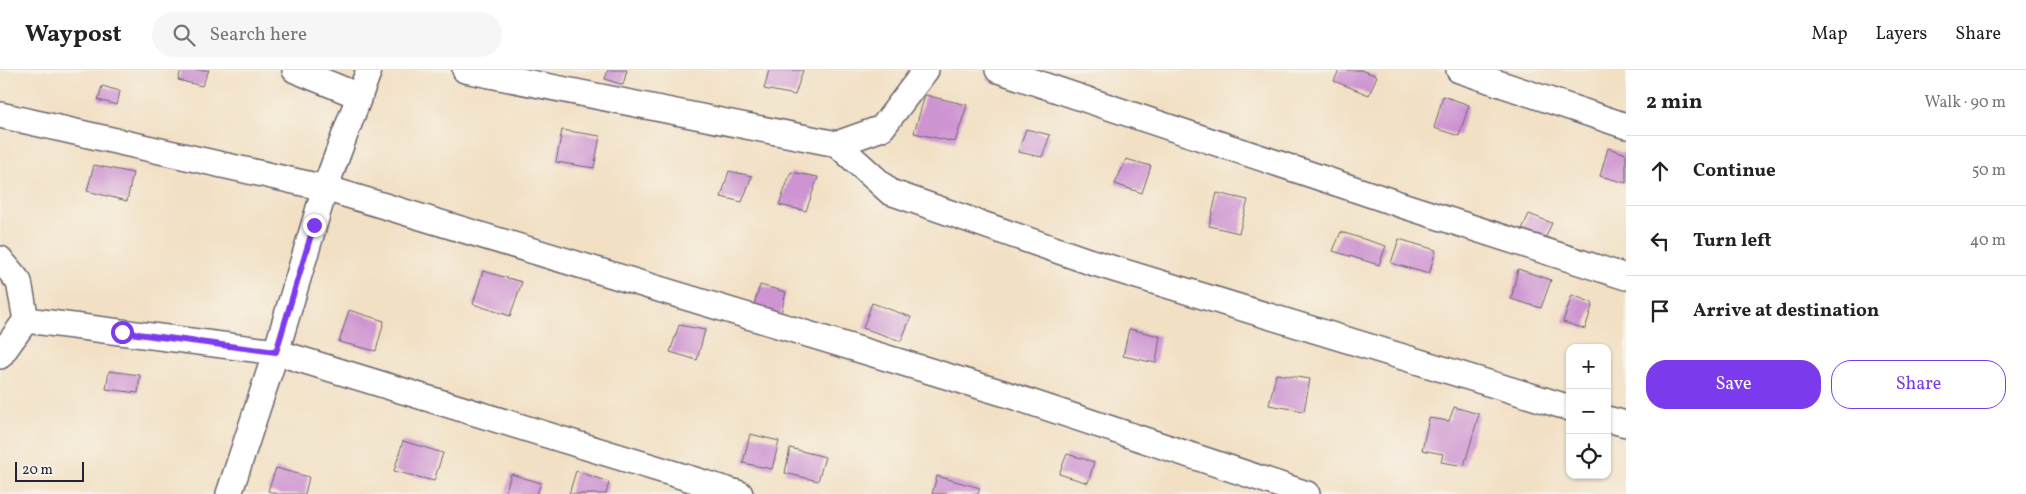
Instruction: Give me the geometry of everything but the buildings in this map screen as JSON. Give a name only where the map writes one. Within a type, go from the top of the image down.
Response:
[{"type":"street","points":[[295,70],[359,96]]},
{"type":"street","points":[[229,494],[276,352],[325,188],[369,70]]},
{"type":"street","points":[[465,70],[837,144],[882,128],[926,70]]},
{"type":"street","points":[[998,70],[1390,201],[1626,277]]},
{"type":"street","points":[[1458,70],[1626,126]]},
{"type":"street","points":[[0,115],[325,188],[1006,394],[1307,494]]},
{"type":"street","points":[[837,144],[890,192],[1088,262],[1566,407]]},
{"type":"street","points":[[0,259],[19,282],[26,320],[0,356]]},
{"type":"street","points":[[26,320],[276,352],[740,494]]},
{"type":"street","points":[[1611,420],[1626,424]]},
{"type":"route","points":[[122,332],[276,352],[314,225]]}]
